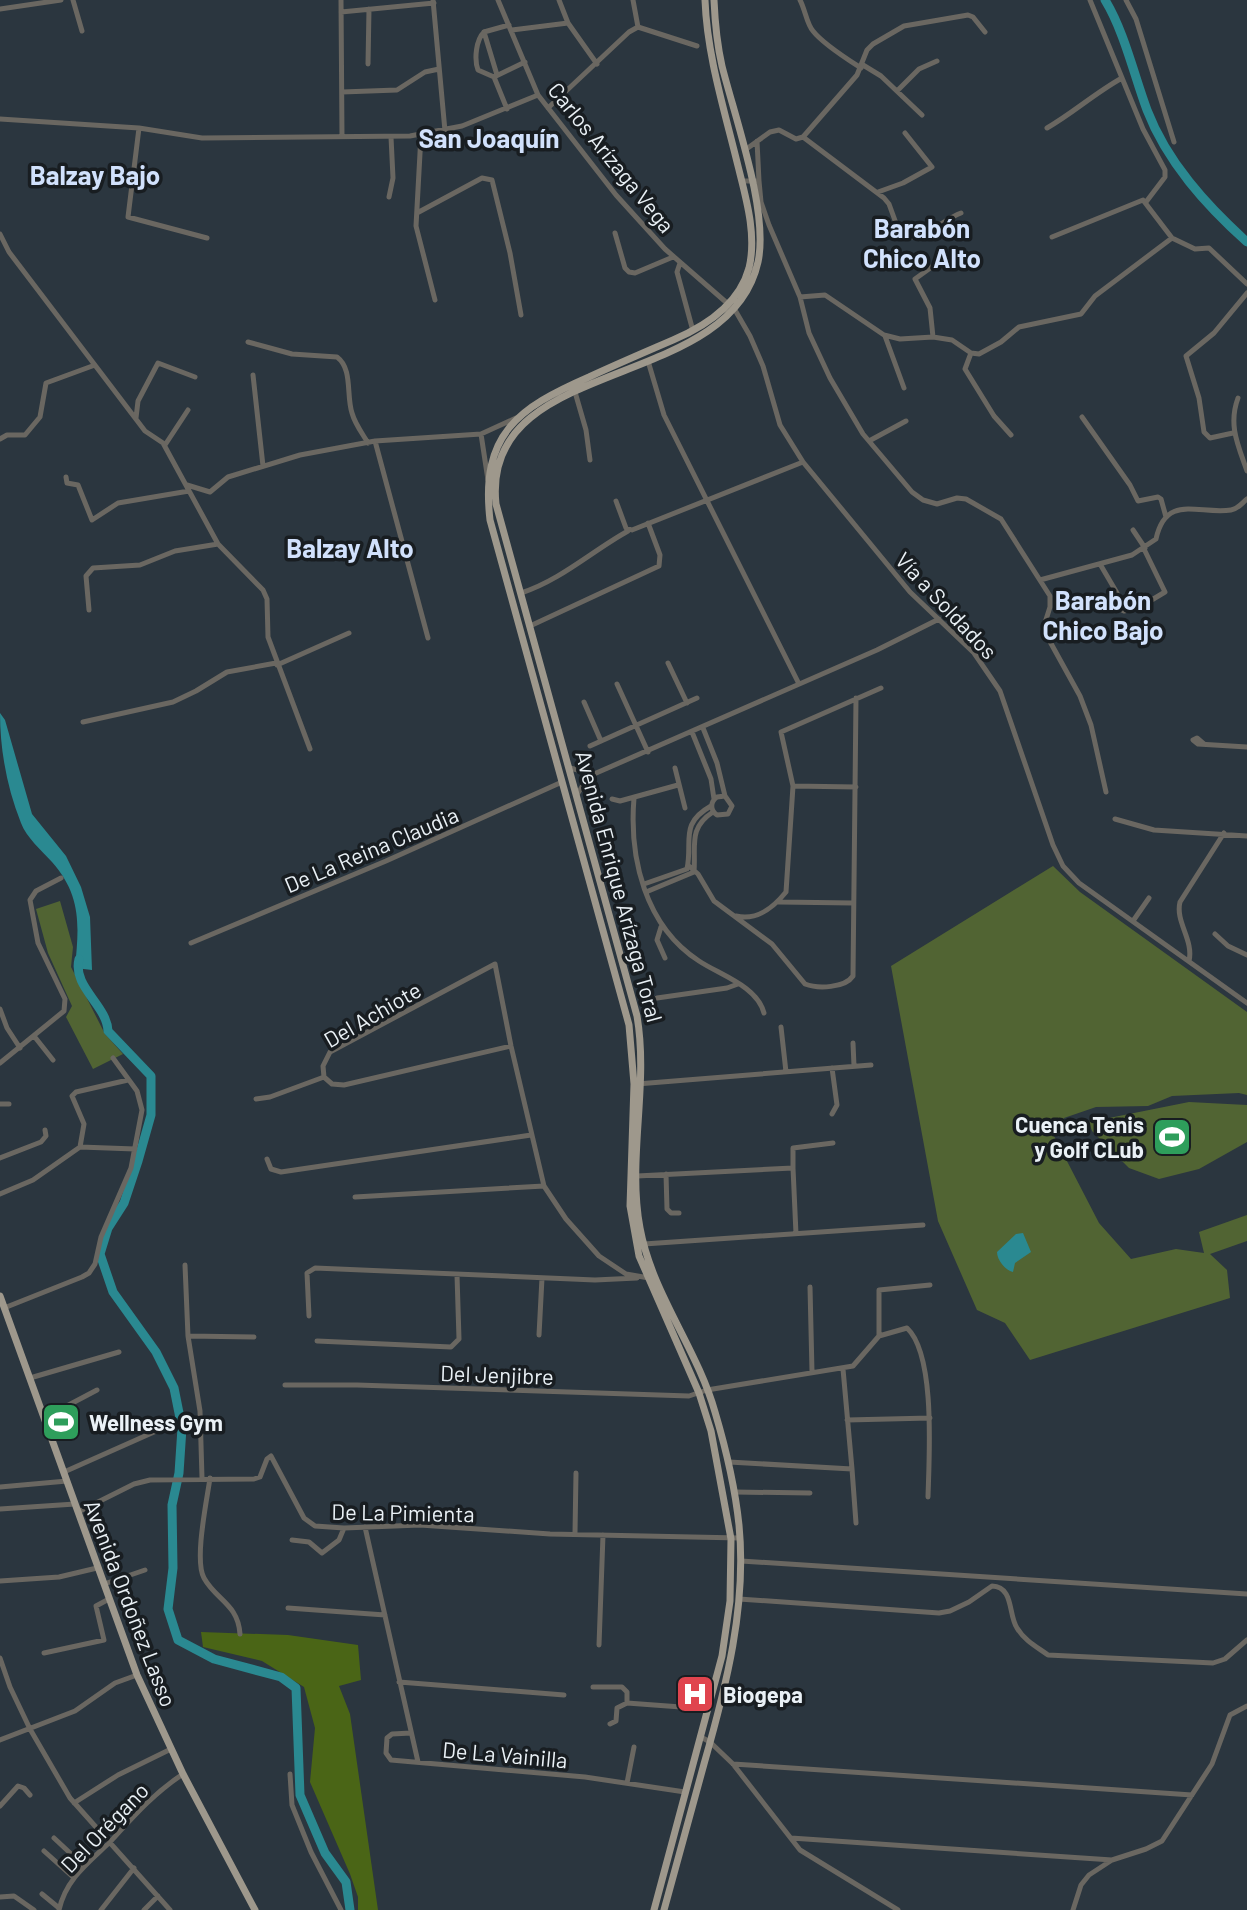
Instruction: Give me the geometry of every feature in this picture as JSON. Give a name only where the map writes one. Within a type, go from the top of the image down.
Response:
[{"type":"main road","name":"Avenida Enrique Arízaga Toral","points":[[705,0],[710,48],[751,181]]},
{"type":"main road","name":"Avenida Enrique Arízaga Toral","points":[[654,1910],[722,1656],[736,1538],[734,1493],[729,1462],[703,1392],[639,1256],[630,1206],[641,1038],[637,1016],[496,504],[496,473],[507,443],[531,416],[575,392],[693,341],[716,326],[749,289],[758,260],[760,226],[718,45],[714,0]]},
{"type":"main road","name":"Avenida Enrique Arízaga Toral","points":[[650,1278],[639,1223],[638,1084],[627,1017],[490,520],[488,480],[496,450],[516,418],[562,389],[693,331],[732,307]]},
{"type":"main road","points":[[508,586],[520,589]]},
{"type":"main road","name":"Avenida Ordoñez Lasso","points":[[0,1296],[3,1312],[137,1675],[183,1774],[255,1910]]},
{"type":"main road","name":"Avenida Enrique Arízaga Toral","points":[[664,1910],[729,1668],[739,1599],[740,1561],[736,1538],[703,1392]]},
{"type":"street","points":[[0,9],[61,0]]},
{"type":"street","points":[[73,0],[82,31]]},
{"type":"street","points":[[341,0],[342,136]]},
{"type":"street","name":"Carlos Arízaga Vega","points":[[498,0],[538,95],[616,195],[673,257],[732,307]]},
{"type":"street","points":[[559,0],[568,23],[597,64]]},
{"type":"street","points":[[633,0],[638,27]]},
{"type":"street","points":[[800,0],[812,31],[841,56],[862,66],[897,91],[922,115]]},
{"type":"street","points":[[1090,0],[1143,129],[1165,170],[1165,177],[1146,202]]},
{"type":"street","points":[[1126,0],[1136,19],[1174,142]]},
{"type":"street","points":[[341,12],[434,2],[445,131]]},
{"type":"street","points":[[368,64],[369,9]]},
{"type":"street","points":[[744,151],[770,132],[779,130],[796,139],[803,137],[862,66],[867,50],[904,26],[968,15],[985,32]]},
{"type":"street","points":[[525,62],[496,76],[478,70],[478,38],[484,32],[510,27],[568,23]]},
{"type":"street","points":[[548,108],[638,27],[697,46]]},
{"type":"street","points":[[484,32],[507,109]]},
{"type":"street","points":[[897,91],[919,69],[937,61]]},
{"type":"street","points":[[342,92],[397,90],[425,72],[439,69]]},
{"type":"street","points":[[1047,128],[1122,78]]},
{"type":"street","points":[[0,119],[139,128],[202,138],[391,137],[445,131],[538,95]]},
{"type":"street","points":[[139,128],[128,217],[207,238]]},
{"type":"street","points":[[878,192],[932,167],[905,133]]},
{"type":"street","points":[[421,135],[416,226],[435,300]]},
{"type":"street","points":[[389,197],[393,178],[391,137]]},
{"type":"street","points":[[803,137],[878,192],[889,204],[898,233],[905,239],[922,234],[961,213]]},
{"type":"street","points":[[757,141],[759,150],[751,181],[800,297],[809,333],[830,378],[869,441],[912,492],[923,500],[937,504],[961,498],[1001,519],[1051,601],[1043,629],[1080,696],[1091,725],[1106,792]]},
{"type":"street","points":[[417,213],[482,178],[492,180],[521,315]]},
{"type":"street","points":[[1052,237],[1141,200],[1146,202],[1172,238],[1195,249],[1209,248],[1247,284]]},
{"type":"street","points":[[615,233],[625,268],[629,272],[635,273],[673,257]]},
{"type":"street","points":[[0,234],[9,252],[135,419],[165,446],[218,544],[266,594],[268,637],[310,749]]},
{"type":"street","points":[[800,297],[825,295],[884,335],[900,339],[933,337],[960,344],[971,353],[988,350],[1019,327],[1081,314],[1095,296],[1172,238]]},
{"type":"street","points":[[933,337],[930,308],[915,279],[940,261]]},
{"type":"street","points":[[680,263],[677,272],[693,331]]},
{"type":"street","points":[[1233,433],[1207,436],[1186,356],[1214,333],[1247,293]]},
{"type":"street","name":"Vía a Soldados","points":[[732,307],[750,336],[763,366],[780,425],[803,462],[910,592],[974,653],[1000,691],[1063,866],[1079,883],[1247,1003]]},
{"type":"street","points":[[884,335],[904,388]]},
{"type":"street","points":[[248,342],[292,354],[342,360],[347,372],[352,412],[371,442],[428,638]]},
{"type":"street","points":[[971,353],[965,369],[994,416],[1011,435]]},
{"type":"street","points":[[648,361],[664,415],[799,684]]},
{"type":"street","points":[[135,419],[138,401],[158,363],[195,377]]},
{"type":"street","points":[[0,439],[7,435],[25,435],[38,421],[46,383],[95,365]]},
{"type":"street","points":[[253,375],[263,466]]},
{"type":"street","points":[[575,392],[586,430],[590,460]]},
{"type":"street","points":[[1238,398],[1232,416],[1233,433],[1247,471]]},
{"type":"street","points":[[165,446],[188,410]]},
{"type":"street","points":[[1082,417],[1138,501],[1158,497],[1166,517]]},
{"type":"street","points":[[66,477],[67,483],[78,485],[92,520],[118,503],[188,488],[210,492],[228,477],[300,455],[371,442],[481,434],[516,418]]},
{"type":"street","points":[[869,441],[906,421]]},
{"type":"street","points":[[481,434],[488,480]]},
{"type":"street","points":[[520,589],[538,588],[628,531],[803,462]]},
{"type":"street","points":[[1040,580],[1145,549],[1156,539],[1159,524],[1166,517],[1192,508],[1231,510],[1247,499]]},
{"type":"street","points":[[616,501],[628,531]]},
{"type":"street","points":[[530,626],[659,566],[660,555],[648,523]]},
{"type":"street","points":[[1100,564],[1117,593],[1120,609],[1132,609],[1165,592],[1133,530]]},
{"type":"street","points":[[89,610],[86,576],[93,568],[140,565],[175,551],[218,544]]},
{"type":"street","points":[[578,793],[594,774],[877,650],[939,619]]},
{"type":"street","points":[[83,722],[173,702],[227,672],[277,664],[349,633]]},
{"type":"street","points":[[668,663],[687,703]]},
{"type":"street","points":[[617,684],[648,752]]},
{"type":"street","points":[[731,915],[743,918],[759,915],[779,902],[786,892],[793,786],[781,732],[881,688]]},
{"type":"street","points":[[590,746],[697,698]]},
{"type":"street","points":[[712,809],[692,823],[687,845],[689,866],[714,901],[772,944],[805,984],[847,983],[853,976],[856,698]]},
{"type":"street","points":[[584,702],[601,741]]},
{"type":"street","points":[[703,728],[717,763],[725,796],[731,803],[730,812],[723,816],[712,809]]},
{"type":"street","points":[[692,732],[711,779],[714,799],[712,809],[695,832],[694,872]]},
{"type":"street","points":[[1204,744],[1247,747]]},
{"type":"street","points":[[570,768],[594,774]]},
{"type":"street","points":[[675,768],[685,808]]},
{"type":"street","name":"De La Reina Claudia","points":[[191,943],[562,782]]},
{"type":"street","points":[[612,799],[620,801],[678,785]]},
{"type":"street","points":[[793,786],[856,787]]},
{"type":"street","points":[[714,799],[725,796]]},
{"type":"street","points":[[634,798],[634,845],[646,892],[661,927],[684,950],[758,1000],[764,1013]]},
{"type":"street","points":[[1115,819],[1154,830],[1247,836]]},
{"type":"street","points":[[1189,961],[1191,950],[1178,910],[1180,902],[1224,833]]},
{"type":"street","points":[[644,884],[689,866]]},
{"type":"street","points":[[646,892],[694,872]]},
{"type":"street","points":[[0,1063],[64,1011],[66,1005],[38,943],[30,900],[36,891],[61,878]]},
{"type":"street","points":[[1133,921],[1149,898]]},
{"type":"street","points":[[779,902],[853,903]]},
{"type":"street","points":[[661,927],[657,940],[665,958]]},
{"type":"street","points":[[1215,934],[1228,946],[1247,955]]},
{"type":"street","name":"Del Achiote","points":[[495,964],[511,1046],[344,1085],[332,1084],[324,1077],[323,1066],[330,1052],[495,964]]},
{"type":"street","points":[[657,998],[738,984]]},
{"type":"street","points":[[0,1009],[7,1028],[20,1048]]},
{"type":"street","points":[[781,1027],[786,1072]]},
{"type":"street","points":[[34,1036],[53,1060]]},
{"type":"street","points":[[853,1043],[854,1066]]},
{"type":"street","points":[[511,1046],[544,1186],[566,1219],[599,1256],[615,1269],[637,1278]]},
{"type":"street","points":[[3,1312],[82,1277],[93,1269],[101,1237],[131,1168],[142,1107],[137,1091],[113,1058]]},
{"type":"street","points":[[638,1084],[871,1065]]},
{"type":"street","points":[[832,1068],[837,1105],[832,1114]]},
{"type":"street","points":[[256,1099],[270,1097],[324,1077]]},
{"type":"street","points":[[80,1147],[84,1124],[73,1094],[128,1080]]},
{"type":"street","points":[[0,1104],[9,1104]]},
{"type":"street","points":[[0,1158],[41,1142],[46,1136],[45,1130]]},
{"type":"street","points":[[267,1159],[271,1169],[281,1172],[531,1135]]},
{"type":"street","points":[[796,1234],[793,1148],[833,1143]]},
{"type":"street","points":[[0,1194],[33,1180],[80,1147],[135,1149]]},
{"type":"street","points":[[637,1176],[793,1168]]},
{"type":"street","points":[[666,1174],[667,1209],[671,1213],[679,1213]]},
{"type":"street","points":[[355,1197],[544,1186]]},
{"type":"street","points":[[643,1244],[923,1225]]},
{"type":"street","points":[[185,1265],[188,1336],[200,1411],[202,1478]]},
{"type":"street","points":[[309,1316],[307,1273],[315,1268],[542,1278],[650,1278]]},
{"type":"street","points":[[317,1341],[451,1347],[459,1339],[457,1274]]},
{"type":"street","points":[[539,1335],[542,1278]]},
{"type":"street","points":[[879,1336],[879,1290],[930,1285]]},
{"type":"street","points":[[810,1287],[812,1372]]},
{"type":"street","points":[[856,1523],[843,1369],[858,1364],[879,1336],[904,1327],[910,1329],[926,1379],[930,1418],[928,1497]]},
{"type":"street","points":[[188,1336],[254,1337]]},
{"type":"street","points":[[29,1378],[119,1352]]},
{"type":"street","name":"Del Jenjibre","points":[[285,1385],[680,1397],[843,1369]]},
{"type":"street","points":[[44,1418],[97,1390]]},
{"type":"street","points":[[847,1420],[930,1418]]},
{"type":"street","points":[[0,1487],[65,1476],[163,1428]]},
{"type":"street","name":"De La Pimienta","points":[[77,1508],[150,1480],[254,1479],[260,1477],[271,1456],[304,1518],[315,1526],[420,1525],[538,1533],[736,1538]]},
{"type":"street","points":[[729,1462],[852,1469]]},
{"type":"street","points":[[575,1533],[576,1473]]},
{"type":"street","points":[[210,1478],[201,1540],[202,1575],[239,1618],[240,1634]]},
{"type":"street","points":[[734,1493],[810,1493]]},
{"type":"street","points":[[0,1509],[77,1508]]},
{"type":"street","name":"De La Vainilla","points":[[365,1527],[418,1762],[627,1783],[685,1792]]},
{"type":"street","points":[[292,1540],[309,1542],[322,1553],[339,1540],[344,1528]]},
{"type":"street","points":[[599,1645],[603,1535]]},
{"type":"street","points":[[740,1561],[1247,1594]]},
{"type":"street","points":[[0,1581],[74,1575],[97,1568]]},
{"type":"street","points":[[103,1584],[145,1570]]},
{"type":"street","points":[[739,1599],[939,1613],[950,1611],[992,1586],[998,1586],[1006,1592],[1016,1627],[1027,1640],[1048,1655],[1213,1663],[1225,1659],[1247,1640]]},
{"type":"street","points":[[44,1653],[104,1640],[96,1606],[109,1599]]},
{"type":"street","points":[[288,1608],[385,1615]]},
{"type":"street","points":[[0,1658],[30,1729],[74,1803],[170,1910]]},
{"type":"street","points":[[0,1740],[75,1711],[115,1683],[137,1675]]},
{"type":"street","points":[[399,1682],[564,1695]]},
{"type":"street","points":[[593,1687],[622,1687],[627,1692],[627,1703]]},
{"type":"street","points":[[610,1724],[616,1721],[617,1708],[627,1703],[709,1709]]},
{"type":"street","points":[[1073,1910],[1081,1885],[1089,1875],[1112,1860],[1162,1841],[1214,1759],[1230,1715],[1247,1706]]},
{"type":"street","points":[[411,1733],[387,1736],[386,1753],[391,1760],[418,1762]]},
{"type":"street","points":[[701,1737],[733,1764],[800,1850],[898,1910]]},
{"type":"street","points":[[627,1783],[634,1747]]},
{"type":"street","points":[[74,1803],[118,1775],[171,1749]]},
{"type":"street","points":[[733,1764],[1192,1795]]},
{"type":"street","name":"Del Orégano","points":[[59,1909],[62,1896],[73,1877],[149,1799],[183,1774]]},
{"type":"street","points":[[290,1774],[292,1805],[311,1852],[341,1910]]},
{"type":"street","points":[[0,1806],[18,1786],[30,1795]]},
{"type":"street","points":[[54,1838],[84,1866]]},
{"type":"street","points":[[791,1838],[1112,1860]]},
{"type":"street","points":[[44,1851],[73,1877]]},
{"type":"street","points":[[101,1910],[134,1868]]},
{"type":"street","points":[[42,1894],[59,1909]]},
{"type":"street","points":[[0,1897],[14,1896],[34,1910]]},
{"type":"street","points":[[144,1910],[158,1896]]},
{"type":"green space","name":"Cuenca Tenis y Golf CLub","points":[[1053,866],[1080,892],[1247,1012],[1247,1095],[1172,1096],[1148,1106],[1096,1107],[1064,1118],[1054,1136],[1099,1223],[1131,1259],[1176,1249],[1204,1253],[1199,1232],[1247,1215],[1247,1241],[1210,1254],[1227,1270],[1230,1298],[1030,1360],[1005,1323],[977,1310],[938,1221],[891,966]]},
{"type":"green space","points":[[60,901],[73,947],[71,967],[105,1034],[123,1054],[93,1069],[66,1017],[72,1006],[48,953],[36,909]]},
{"type":"green space","name":"Cuenca Tenis y Golf CLub","points":[[1189,1102],[1247,1105],[1247,1142],[1199,1169],[1159,1179],[1129,1168],[1092,1131],[1089,1122]]},
{"type":"green space","points":[[201,1632],[288,1635],[358,1645],[361,1680],[339,1686],[350,1714],[378,1910],[358,1910],[358,1897],[350,1874],[310,1782],[315,1728],[304,1687],[262,1661],[203,1647]]},
{"type":"water","points":[[0,713],[5,720],[32,814],[66,856],[81,887],[90,917],[92,970],[75,968],[77,925],[74,899],[69,887],[27,833],[16,810],[5,769]]},
{"type":"water","points":[[1023,1233],[1031,1252],[1015,1263],[1013,1272],[1002,1264],[997,1252],[1016,1234]]},
{"type":"waterway","points":[[1105,0],[1123,39],[1147,110],[1165,147],[1189,182],[1247,242]]},
{"type":"waterway","points":[[79,959],[80,978],[102,1013],[108,1031],[151,1076],[151,1115],[138,1161],[124,1203],[108,1228],[100,1254],[113,1292],[156,1352],[174,1388],[182,1428],[179,1473],[172,1505],[173,1568],[168,1609],[178,1640],[214,1659],[281,1677],[296,1688],[300,1795],[325,1853],[346,1882],[350,1910]]},
{"type":"place","name":"Cuenca Tenis y Golf CLub","points":[[1172,1137]]},
{"type":"place","name":"Wellness Gym","points":[[61,1422]]},
{"type":"place","name":"Biogepa","points":[[695,1694]]},
{"type":"district","name":"San Joaquín","points":[[489,137]]},
{"type":"district","name":"Balzay Bajo","points":[[95,174]]},
{"type":"district","name":"Barabón Chico Alto","points":[[922,242]]},
{"type":"district","name":"Balzay Alto","points":[[350,547]]},
{"type":"district","name":"Barabón Chico Bajo","points":[[1103,614]]}]
